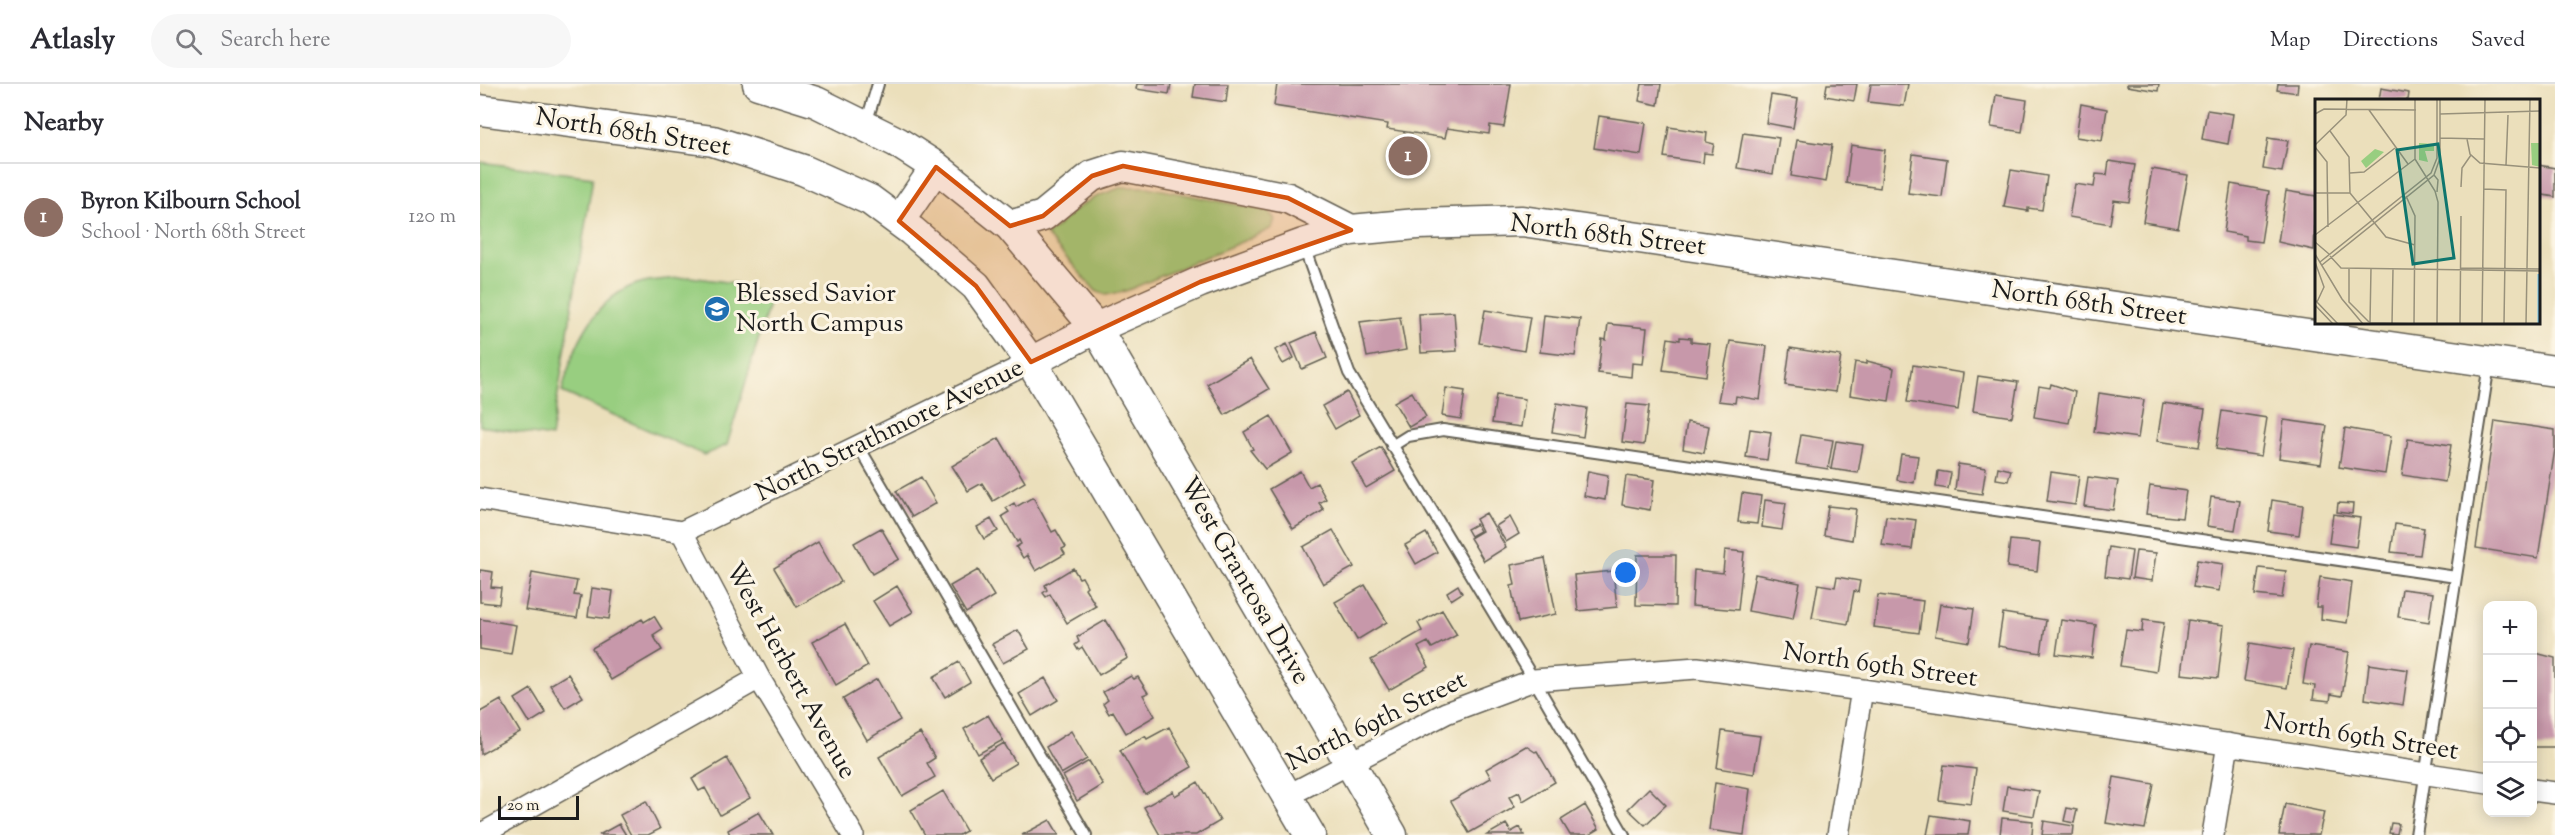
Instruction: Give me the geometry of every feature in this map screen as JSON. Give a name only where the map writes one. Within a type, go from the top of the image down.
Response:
[{"type":"street","points":[[758,84],[816,102],[865,126],[936,166],[1010,226],[1096,328]]},
{"type":"street","name":"North 68th Street","points":[[480,110],[713,141],[803,170],[870,200],[899,221],[976,286],[1030,362]]},
{"type":"street","points":[[899,221],[936,166]]},
{"type":"street","points":[[1010,226],[1043,216],[1092,176],[1123,166],[1288,198],[1351,230]]},
{"type":"street","name":"North 68th Street","points":[[1096,328],[1200,282],[1303,244],[1351,230],[1417,224],[1522,221],[2555,371]]},
{"type":"street","name":"North Strathmore Avenue","points":[[682,532],[859,447],[1096,328]]},
{"type":"street","name":"West Grantosa Drive","points":[[1096,328],[1392,835]]},
{"type":"street","points":[[1030,362],[1310,835]]},
{"type":"street","points":[[480,499],[682,532]]},
{"type":"street","name":"West Herbert Avenue","points":[[682,532],[759,678],[853,835]]},
{"type":"street","name":"North 69th Street","points":[[1287,796],[1446,713],[1534,680],[1697,668],[1862,690],[2483,782]]},
{"type":"street","points":[[480,835],[759,678]]},
{"type":"street","points":[[1838,835],[1862,690]]},
{"type":"street","points":[[2213,835],[2228,744]]},
{"type":"street","points":[[2537,791],[2555,793]]},
{"type":"lane","points":[[865,126],[878,84]]},
{"type":"lane","points":[[1303,244],[1349,373],[1534,680],[1624,835]]},
{"type":"lane","points":[[2416,835],[2489,362]]},
{"type":"lane","points":[[1392,446],[1408,436],[1443,430],[2456,578]]},
{"type":"lane","points":[[859,447],[1086,835]]},
{"type":"highlighted area","points":[[1123,166],[1288,198],[1351,230],[1200,282],[1031,362],[976,286],[899,221],[936,167],[1010,226],[1043,216],[1092,176]]},
{"type":"green space","points":[[480,162],[593,177],[551,437],[480,426]]},
{"type":"green space","points":[[1123,187],[1148,187],[1268,211],[1275,219],[1272,228],[1260,234],[1126,291],[1106,295],[1096,291],[1046,235],[1086,202]]},
{"type":"green space","points":[[690,277],[734,283],[771,297],[727,445],[704,455],[562,392],[572,357],[580,340],[589,324],[612,298],[627,288],[644,282]]},
{"type":"building","points":[[1137,84],[1171,84],[1169,94],[1136,89]]},
{"type":"building","points":[[1195,84],[1228,84],[1226,102],[1193,97]]},
{"type":"building","points":[[1277,84],[1511,84],[1504,127],[1490,125],[1489,134],[1447,128],[1445,138],[1387,129],[1388,124],[1274,106]]},
{"type":"building","points":[[1642,84],[1661,84],[1658,105],[1639,101]]},
{"type":"building","points":[[1827,84],[1857,84],[1854,101],[1825,96]]},
{"type":"building","points":[[1871,84],[1908,84],[1904,106],[1868,102]]},
{"type":"building","points":[[2127,84],[2159,84],[2158,91],[2127,86]]},
{"type":"building","points":[[2278,84],[2298,84],[2297,93],[2277,90]]},
{"type":"building","points":[[2381,88],[2409,93],[2408,99],[2379,99]]},
{"type":"building","points":[[1771,95],[1798,99],[1793,128],[1766,123]]},
{"type":"building","points":[[1996,95],[2027,100],[2022,132],[1991,127]]},
{"type":"building","points":[[2081,104],[2107,109],[2102,141],[2076,137]]},
{"type":"building","points":[[2207,110],[2233,114],[2228,144],[2202,139]]},
{"type":"building","points":[[1599,116],[1646,123],[1641,155],[1594,148]]},
{"type":"building","points":[[1669,127],[1707,133],[1706,142],[1714,144],[1712,154],[1704,153],[1703,163],[1664,157]]},
{"type":"building","points":[[1743,133],[1779,138],[1773,174],[1737,168]]},
{"type":"building","points":[[2268,138],[2288,141],[2282,172],[2263,169]]},
{"type":"building","points":[[1797,140],[1832,145],[1826,182],[1791,176]]},
{"type":"building","points":[[1851,145],[1885,150],[1880,188],[1846,183]]},
{"type":"building","points":[[1913,154],[1947,159],[1942,197],[1908,193]]},
{"type":"building","points":[[2109,161],[2135,165],[2129,202],[2114,200],[2110,224],[2069,217],[2075,184],[2094,187],[2096,174],[2107,175]]},
{"type":"building","points":[[2540,165],[2555,168],[2555,197],[2540,194]]},
{"type":"building","points":[[2152,169],[2188,175],[2178,228],[2143,222]]},
{"type":"building","points":[[2011,170],[2047,176],[2042,210],[2028,208],[2028,211],[2004,207]]},
{"type":"building","points":[[2231,184],[2269,191],[2261,242],[2246,240],[2246,236],[2224,232]]},
{"type":"building","points":[[2286,191],[2315,196],[2314,250],[2278,242]]},
{"type":"building","points":[[1485,310],[1530,317],[1524,351],[1479,343]]},
{"type":"building","points":[[1454,312],[1457,351],[1421,353],[1419,314]]},
{"type":"building","points":[[1544,315],[1580,319],[1575,356],[1540,352]]},
{"type":"building","points":[[1400,317],[1406,350],[1367,357],[1360,322]]},
{"type":"building","points":[[1608,324],[1647,328],[1643,364],[1632,363],[1631,377],[1598,373],[1602,339],[1606,340]]},
{"type":"building","points":[[1316,332],[1327,358],[1302,369],[1291,343]]},
{"type":"building","points":[[1680,337],[1691,338],[1691,342],[1710,344],[1706,376],[1663,370],[1668,338],[1680,340]]},
{"type":"building","points":[[1730,341],[1767,346],[1760,400],[1736,396],[1735,403],[1718,401]]},
{"type":"building","points":[[1287,344],[1294,358],[1283,364],[1275,350]]},
{"type":"building","points":[[1790,348],[1841,356],[1835,392],[1785,385]]},
{"type":"building","points":[[1250,359],[1269,389],[1225,415],[1207,384]]},
{"type":"building","points":[[1867,361],[1894,368],[1889,401],[1850,395],[1855,362],[1867,364]]},
{"type":"building","points":[[1913,365],[1963,373],[1958,410],[1907,402]]},
{"type":"building","points":[[1978,376],[2018,382],[2012,417],[1973,411]]},
{"type":"building","points":[[2051,384],[2075,392],[2069,423],[2034,417],[2039,386],[2050,388]]},
{"type":"building","points":[[1446,388],[1465,391],[1461,419],[1442,416]]},
{"type":"building","points":[[1347,392],[1359,415],[1335,429],[1322,406]]},
{"type":"building","points":[[1412,392],[1426,417],[1409,427],[1394,402]]},
{"type":"building","points":[[2099,393],[2144,400],[2138,438],[2094,432]]},
{"type":"building","points":[[1496,395],[1525,399],[1521,427],[1492,423]]},
{"type":"building","points":[[1557,403],[1587,408],[1583,437],[1552,432]]},
{"type":"building","points":[[2163,403],[2205,409],[2199,447],[2157,441]]},
{"type":"building","points":[[1627,404],[1649,406],[1644,445],[1622,442]]},
{"type":"building","points":[[2222,411],[2267,418],[2261,456],[2216,449]]},
{"type":"building","points":[[1271,416],[1292,453],[1265,469],[1250,450],[1253,449],[1244,432]]},
{"type":"building","points":[[2284,420],[2327,426],[2321,464],[2279,458]]},
{"type":"building","points":[[2495,421],[2555,430],[2555,449],[2538,558],[2476,548]]},
{"type":"building","points":[[1687,422],[1709,426],[1704,453],[1683,449]]},
{"type":"building","points":[[2345,428],[2391,436],[2385,474],[2339,467]]},
{"type":"building","points":[[1750,429],[1771,432],[1767,460],[1746,457]]},
{"type":"building","points":[[1801,435],[1833,440],[1828,469],[1796,464]]},
{"type":"building","points":[[999,438],[1025,482],[993,501],[982,483],[968,491],[952,466]]},
{"type":"building","points":[[2408,439],[2451,445],[2445,482],[2402,475]]},
{"type":"building","points":[[1836,441],[1863,445],[1858,473],[1831,469]]},
{"type":"building","points":[[1381,447],[1395,471],[1366,488],[1352,463]]},
{"type":"building","points":[[1901,454],[1918,456],[1914,483],[1897,480]]},
{"type":"building","points":[[1958,464],[1986,468],[1982,494],[1955,490]]},
{"type":"building","points":[[1998,467],[2011,470],[2008,481],[1996,479]]},
{"type":"building","points":[[1300,471],[1309,487],[1317,483],[1326,499],[1319,503],[1324,510],[1293,529],[1269,489]]},
{"type":"building","points":[[1588,471],[1608,475],[1605,500],[1584,496]]},
{"type":"building","points":[[1938,471],[1951,473],[1948,489],[1936,487]]},
{"type":"building","points":[[2051,472],[2079,476],[2075,505],[2047,501]]},
{"type":"building","points":[[1626,476],[1654,480],[1650,510],[1622,505]]},
{"type":"building","points":[[921,477],[936,503],[912,517],[896,491]]},
{"type":"building","points":[[2088,477],[2118,481],[2113,510],[2084,506]]},
{"type":"building","points":[[2150,486],[2186,491],[2182,518],[2146,514]]},
{"type":"building","points":[[1742,493],[1761,496],[1757,524],[1738,522]]},
{"type":"building","points":[[1033,497],[1052,532],[1056,530],[1066,547],[1062,549],[1065,554],[1036,571],[1027,555],[1023,558],[1016,547],[1021,544],[1019,540],[1017,542],[1002,516],[1009,512],[1006,508],[1014,503],[1016,507]]},
{"type":"building","points":[[2211,497],[2240,501],[2235,530],[2207,526]]},
{"type":"building","points":[[1765,500],[1786,503],[1782,530],[1762,527]]},
{"type":"building","points":[[2272,500],[2303,505],[2299,535],[2268,531]]},
{"type":"building","points":[[2338,503],[2353,504],[2352,514],[2337,512]]},
{"type":"building","points":[[1828,506],[1856,509],[1852,540],[1824,535]]},
{"type":"building","points":[[1486,513],[1506,547],[1484,561],[1470,538],[1482,531],[1476,519]]},
{"type":"building","points":[[2333,514],[2360,518],[2356,547],[2329,543]]},
{"type":"building","points":[[1886,516],[1916,520],[1912,549],[1882,545]]},
{"type":"building","points":[[1510,517],[1519,534],[1506,542],[1496,526]]},
{"type":"building","points":[[991,519],[998,531],[984,539],[977,527]]},
{"type":"building","points":[[1476,524],[1480,531],[1471,536],[1467,529]]},
{"type":"building","points":[[2395,524],[2424,528],[2420,555],[2391,552]]},
{"type":"building","points":[[881,528],[899,559],[872,574],[854,543]]},
{"type":"building","points":[[1333,530],[1354,567],[1323,584],[1303,547]]},
{"type":"building","points":[[1426,533],[1437,552],[1416,564],[1405,545]]},
{"type":"building","points":[[2010,540],[2040,543],[2037,571],[2007,567]]},
{"type":"building","points":[[818,542],[841,582],[797,607],[774,568]]},
{"type":"building","points":[[2109,547],[2132,551],[2128,579],[2105,576]]},
{"type":"building","points":[[1725,550],[1744,552],[1738,610],[1692,606],[1694,570],[1723,573]]},
{"type":"building","points":[[2136,551],[2156,553],[2152,581],[2132,578]]},
{"type":"building","points":[[1637,555],[1676,555],[1675,606],[1636,605]]},
{"type":"building","points":[[1545,558],[1556,614],[1518,622],[1511,586],[1515,585],[1511,565]]},
{"type":"building","points":[[2197,560],[2223,564],[2219,591],[2193,587]]},
{"type":"building","points":[[1073,568],[1079,578],[1082,577],[1087,586],[1085,588],[1096,606],[1067,623],[1050,594],[1046,597],[1043,593],[1047,590],[1045,585]]},
{"type":"building","points":[[2259,568],[2286,571],[2282,598],[2255,595]]},
{"type":"building","points":[[480,570],[493,572],[491,587],[501,588],[499,604],[480,602]]},
{"type":"building","points":[[978,570],[994,596],[966,613],[950,586]]},
{"type":"building","points":[[1613,571],[1617,607],[1578,611],[1574,575]]},
{"type":"building","points":[[532,573],[577,581],[574,595],[581,596],[577,618],[525,610]]},
{"type":"building","points":[[1755,574],[1800,583],[1793,619],[1748,611]]},
{"type":"building","points":[[1837,577],[1860,581],[1858,592],[1854,591],[1848,624],[1812,618],[1818,584],[1835,587]]},
{"type":"building","points":[[2320,577],[2352,582],[2347,623],[2321,619],[2322,607],[2316,607]]},
{"type":"building","points":[[1365,585],[1387,622],[1357,640],[1335,602]]},
{"type":"building","points":[[1458,585],[1462,593],[1451,600],[1447,592]]},
{"type":"building","points":[[897,586],[913,612],[889,626],[873,601]]},
{"type":"building","points":[[592,588],[613,591],[609,619],[588,616]]},
{"type":"building","points":[[2402,589],[2433,593],[2429,622],[2398,617]]},
{"type":"building","points":[[1878,595],[1923,601],[1919,633],[1874,627]]},
{"type":"building","points":[[1940,604],[1974,609],[1969,642],[1935,636]]},
{"type":"building","points":[[1442,610],[1457,635],[1432,648],[1428,642],[1418,647],[1429,667],[1389,690],[1371,660],[1422,631],[1418,623]]},
{"type":"building","points":[[2003,613],[2046,620],[2041,653],[1998,646]]},
{"type":"building","points":[[654,616],[662,629],[653,635],[662,650],[611,680],[592,648],[642,619],[644,622]]},
{"type":"building","points":[[480,619],[516,625],[511,654],[480,649]]},
{"type":"building","points":[[1106,620],[1128,658],[1099,675],[1082,647],[1078,650],[1075,645],[1079,642],[1077,637]]},
{"type":"building","points":[[2061,620],[2096,625],[2092,658],[2056,654]]},
{"type":"building","points":[[2143,620],[2164,623],[2156,672],[2120,666],[2126,630],[2142,632]]},
{"type":"building","points":[[2188,620],[2224,625],[2218,678],[2181,674]]},
{"type":"building","points":[[845,624],[868,666],[836,685],[812,642]]},
{"type":"building","points":[[1018,630],[1029,649],[1003,663],[992,644]]},
{"type":"building","points":[[2250,643],[2293,650],[2287,688],[2244,681]]},
{"type":"building","points":[[2309,646],[2349,652],[2342,696],[2331,694],[2330,701],[2313,699],[2315,686],[2303,684]]},
{"type":"building","points":[[2537,653],[2555,658],[2555,747],[2537,747]]},
{"type":"building","points":[[959,662],[970,682],[945,697],[933,677]]},
{"type":"building","points":[[2369,664],[2408,670],[2403,705],[2365,699]]},
{"type":"building","points":[[568,674],[583,697],[565,708],[550,685]]},
{"type":"building","points":[[1131,676],[1134,679],[1138,677],[1148,693],[1143,695],[1155,716],[1126,733],[1113,711],[1109,714],[1103,704],[1108,700],[1103,692]]},
{"type":"building","points":[[1045,678],[1058,700],[1032,716],[1019,694]]},
{"type":"building","points":[[877,679],[900,720],[867,740],[843,699]]},
{"type":"building","points":[[531,689],[546,713],[530,723],[515,699]]},
{"type":"building","points":[[501,700],[520,732],[481,754],[480,712]]},
{"type":"building","points":[[988,715],[1003,740],[978,754],[964,729]]},
{"type":"building","points":[[1169,727],[1192,767],[1145,794],[1120,750],[1145,736],[1147,739]]},
{"type":"building","points":[[1071,731],[1087,759],[1061,774],[1046,747]]},
{"type":"building","points":[[1722,731],[1760,736],[1754,774],[1717,768]]},
{"type":"building","points":[[920,733],[935,758],[927,763],[935,777],[902,796],[879,757]]},
{"type":"building","points":[[1004,743],[1016,763],[991,778],[979,758]]},
{"type":"building","points":[[1526,746],[1537,751],[1555,782],[1523,801],[1519,792],[1509,797],[1515,807],[1469,833],[1451,801],[1491,778],[1486,769]]},
{"type":"building","points":[[727,758],[750,798],[720,815],[705,788],[699,791],[692,779]]},
{"type":"building","points":[[1089,761],[1103,785],[1077,801],[1063,776]]},
{"type":"building","points":[[1944,765],[1976,769],[1971,804],[1939,800]]},
{"type":"building","points":[[2114,777],[2154,784],[2145,829],[2106,823]]},
{"type":"building","points":[[1198,782],[1220,821],[1196,835],[1160,835],[1144,807],[1173,791],[1175,796]]},
{"type":"building","points":[[1715,783],[1750,789],[1744,835],[1709,830]]},
{"type":"building","points":[[2007,786],[2039,791],[2034,816],[2003,811]]},
{"type":"building","points":[[1649,788],[1666,805],[1645,825],[1628,809]]},
{"type":"building","points":[[943,791],[966,831],[959,835],[925,835],[911,810]]},
{"type":"building","points":[[646,801],[660,829],[648,835],[631,835],[620,815]]},
{"type":"building","points":[[2285,804],[2324,812],[2319,835],[2279,835]]},
{"type":"building","points":[[1585,805],[1599,829],[1589,835],[1570,835],[1561,820]]},
{"type":"building","points":[[2067,808],[2077,810],[2074,823],[2064,821]]},
{"type":"building","points":[[759,812],[773,835],[730,835],[728,830]]},
{"type":"building","points":[[1931,815],[1970,821],[1968,835],[1927,835]]},
{"type":"building","points":[[2002,818],[2033,821],[2032,835],[2000,835]]},
{"type":"building","points":[[1050,820],[1059,835],[1022,835]]},
{"type":"building","points":[[2044,821],[2074,826],[2073,835],[2042,835]]},
{"type":"building","points":[[2391,823],[2399,824],[2397,834],[2389,833]]},
{"type":"building","points":[[619,824],[626,835],[599,835]]},
{"type":"building","points":[[1506,824],[1511,832],[1520,827],[1524,835],[1487,835]]},
{"type":"place","name":"Byron Kilbourn School","points":[[1408,156]]},
{"type":"place","name":"Blessed Savior North Campus","points":[[717,309]]}]
